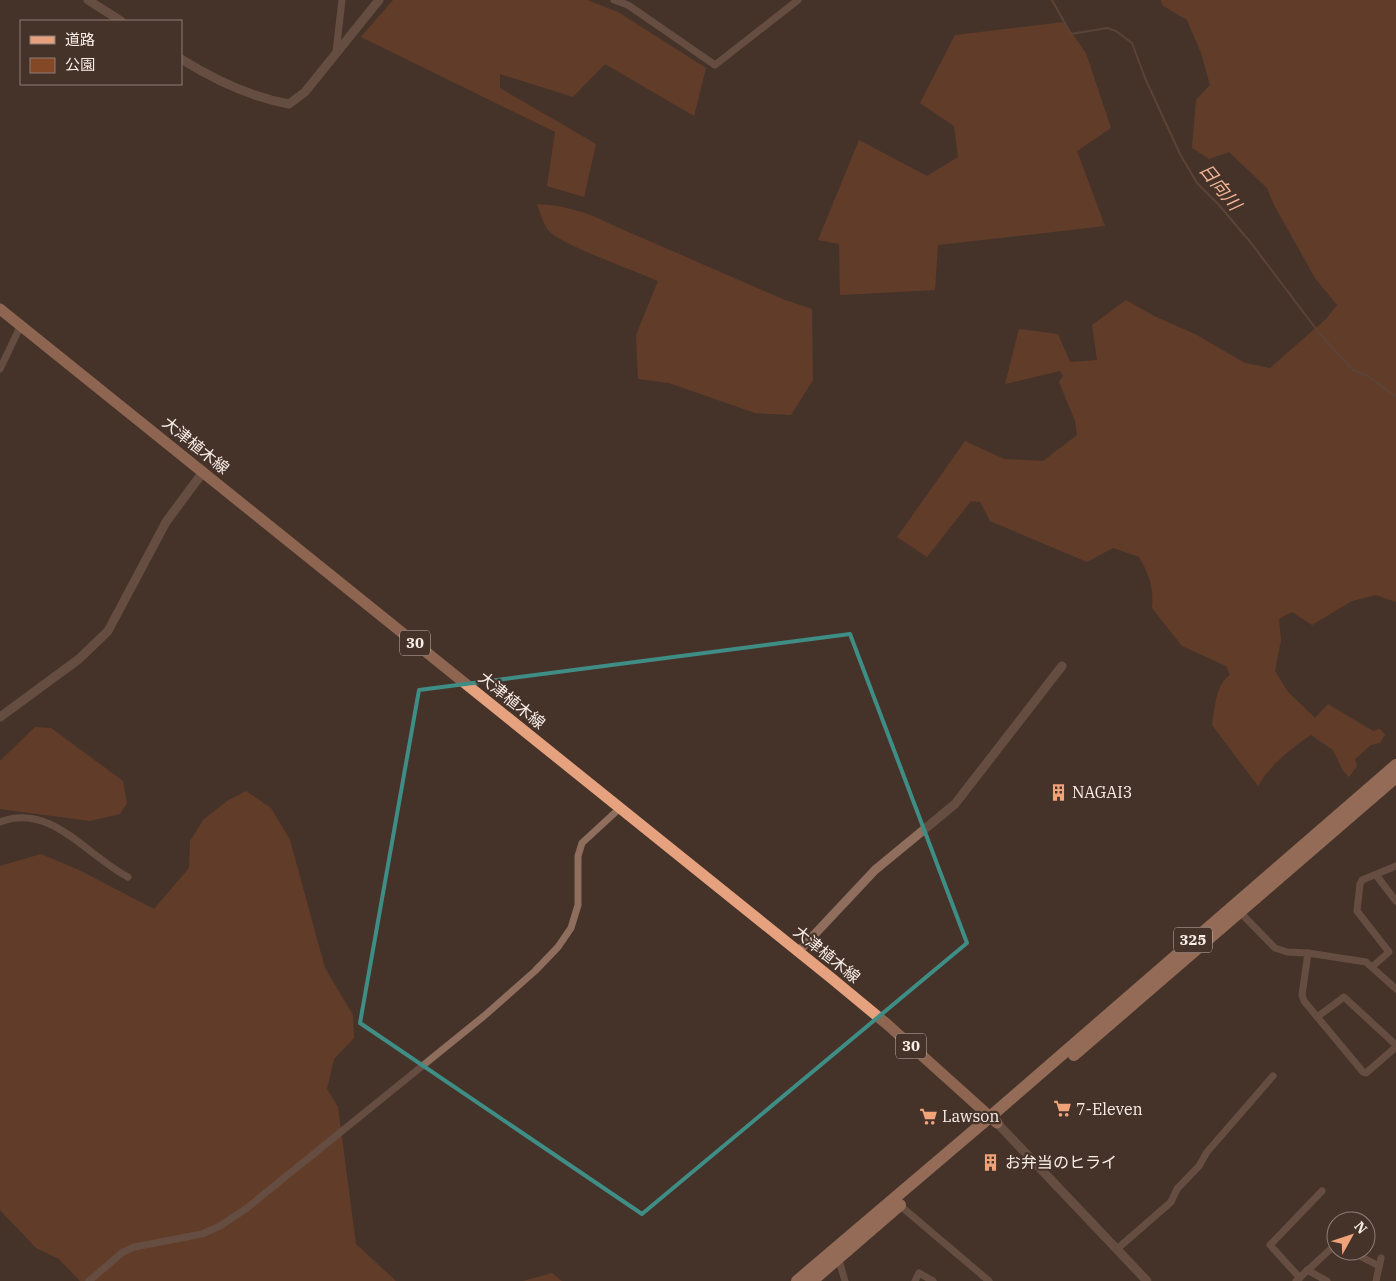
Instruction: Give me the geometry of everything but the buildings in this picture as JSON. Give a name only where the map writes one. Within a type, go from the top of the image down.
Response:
[{"type":"highway","name":"325","points":[[797,1281],[836,1254],[994,1120],[1237,908],[1396,765]]},
{"type":"highway","name":"325","points":[[1237,908],[1396,777]]},
{"type":"highway","name":"325","points":[[812,1281],[836,1254]]},
{"type":"main road","name":"大津植木線","points":[[0,309],[888,1025],[994,1120]]},
{"type":"street","points":[[88,0],[120,20]]},
{"type":"street","points":[[336,53],[342,0]]},
{"type":"street","points":[[182,60],[207,75],[288,104],[305,92],[379,0]]},
{"type":"street","points":[[614,0],[628,5],[715,65],[798,0]]},
{"type":"street","points":[[0,369],[21,326]]},
{"type":"street","points":[[0,717],[79,659],[108,631],[166,522],[203,472]]},
{"type":"street","points":[[798,952],[875,870],[954,804],[1062,666]]},
{"type":"street","points":[[89,1281],[123,1252],[134,1246],[202,1234],[220,1226],[247,1208],[516,988],[558,947],[571,928],[578,905],[579,850],[590,835],[620,808]]},
{"type":"street","points":[[0,822],[17,817],[35,819],[50,825],[74,837],[116,871],[128,877]]},
{"type":"street","points":[[1388,952],[1356,909],[1361,882],[1396,866]]},
{"type":"street","points":[[1376,875],[1396,901]]},
{"type":"street","points":[[1237,908],[1275,948],[1359,960],[1372,967],[1396,989]]},
{"type":"street","points":[[1372,967],[1396,947]]},
{"type":"street","points":[[1308,953],[1302,998],[1317,1017],[1364,1073],[1396,1046],[1344,997],[1317,1017]]},
{"type":"street","points":[[1117,1249],[1170,1202],[1177,1189],[1199,1166],[1207,1152],[1273,1076]]},
{"type":"street","points":[[994,1120],[1147,1281]]},
{"type":"street","points":[[1322,1191],[1270,1245],[1298,1279],[1326,1253]]},
{"type":"street","points":[[896,1203],[949,1245],[989,1281]]},
{"type":"street","points":[[836,1254],[844,1281]]},
{"type":"street","points":[[1376,1281],[1381,1258]]},
{"type":"street","points":[[1369,1261],[1379,1266]]},
{"type":"street","points":[[1307,1270],[1327,1281]]},
{"type":"street","points":[[915,1281],[919,1273],[933,1281]]},
{"type":"highlighted area","points":[[850,634],[967,943],[642,1214],[360,1023],[419,690]]},
{"type":"green space","points":[[393,0],[587,0],[618,12],[706,68],[694,116],[605,64],[573,97],[500,74],[500,88],[596,144],[584,197],[547,186],[555,132],[361,37]]},
{"type":"green space","points":[[1161,0],[1396,0],[1396,602],[1376,595],[1352,601],[1312,625],[1292,612],[1279,619],[1281,640],[1275,671],[1288,692],[1315,718],[1328,704],[1373,731],[1380,729],[1385,735],[1380,743],[1371,745],[1355,759],[1357,766],[1349,777],[1343,771],[1333,750],[1311,735],[1282,758],[1258,786],[1212,725],[1221,685],[1230,675],[1226,666],[1182,646],[1152,608],[1150,581],[1139,557],[1113,548],[1087,562],[990,521],[980,502],[971,501],[927,557],[897,537],[965,441],[1004,459],[1043,461],[1077,435],[1075,421],[1059,382],[1063,376],[1060,371],[1005,384],[1019,329],[1058,334],[1070,362],[1097,360],[1092,325],[1126,300],[1154,316],[1195,334],[1245,363],[1270,368],[1326,319],[1337,305],[1315,278],[1274,205],[1267,188],[1229,152],[1209,159],[1192,148],[1196,100],[1210,85],[1201,53],[1187,20],[1162,5]]},
{"type":"green space","points":[[1064,22],[1086,53],[1111,128],[1077,151],[1105,226],[938,245],[935,290],[840,295],[839,244],[818,240],[859,140],[927,176],[958,157],[954,126],[920,103],[955,35]]},
{"type":"green space","points":[[537,204],[565,208],[593,216],[785,300],[812,309],[813,380],[791,415],[755,413],[669,383],[638,379],[636,335],[658,281],[582,250],[555,236],[546,227]]},
{"type":"green space","points":[[35,727],[51,728],[123,781],[127,803],[120,814],[90,821],[0,809],[0,761]]},
{"type":"green space","points":[[246,791],[271,808],[290,840],[325,968],[353,1015],[354,1038],[334,1059],[327,1089],[338,1107],[356,1244],[396,1281],[80,1281],[59,1259],[36,1248],[0,1210],[0,866],[41,854],[79,870],[154,909],[189,868],[190,841],[204,819],[227,801]]},
{"type":"green space","points":[[552,1273],[562,1281],[523,1281]]},
{"type":"waterway","name":"日向川","points":[[1052,0],[1071,34],[1107,28],[1116,31],[1132,43],[1145,78],[1180,154],[1197,183],[1219,205],[1251,243],[1320,334],[1353,370],[1368,376],[1396,397]]},
{"type":"place","name":"NAGAI3","points":[[1058,792]]},
{"type":"place","name":"7-Eleven","points":[[1062,1109]]},
{"type":"place","name":"Lawson","points":[[928,1116]]},
{"type":"place","name":"お弁当のヒライ","points":[[991,1162]]}]
